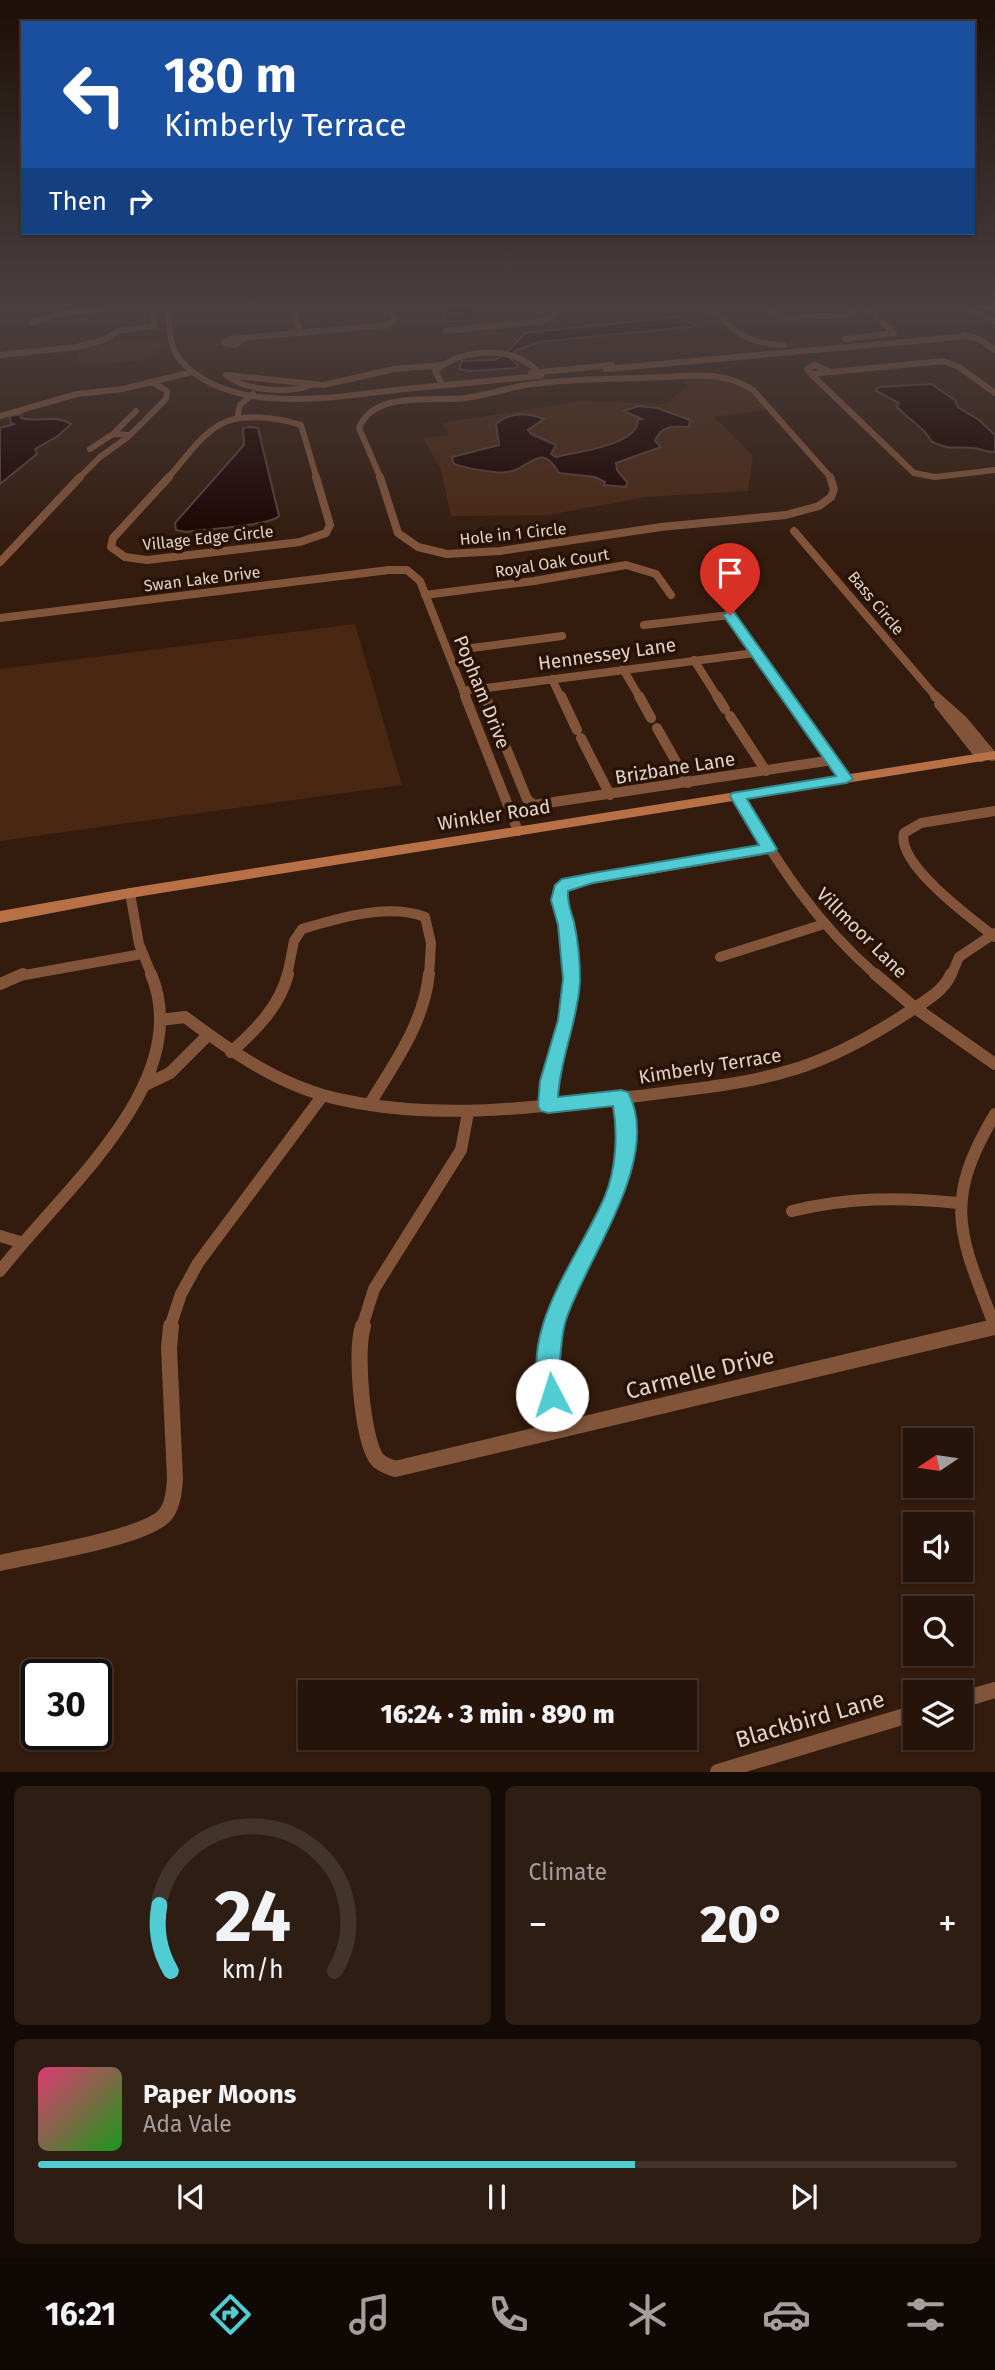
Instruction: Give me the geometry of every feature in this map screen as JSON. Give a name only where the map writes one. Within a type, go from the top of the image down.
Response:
[{"type":"street","points":[[0,416],[78,394],[130,388]]},
{"type":"street","points":[[0,562],[40,522],[45,511],[168,396],[167,391],[162,388]]},
{"type":"street","points":[[222,388],[258,394],[330,395],[383,388]]},
{"type":"street","points":[[273,388],[304,390],[307,388]]},
{"type":"street","points":[[327,388],[330,395]]},
{"type":"street","points":[[452,388],[457,398]]},
{"type":"street","name":"Hole in 1 Circle","points":[[511,388],[457,398],[392,403],[372,410],[360,425],[379,471],[396,529],[406,541],[430,551],[475,554],[661,527],[808,511],[831,497],[834,486],[828,472],[750,388]]},
{"type":"street","points":[[825,388],[914,473],[935,477],[995,470]]},
{"type":"street","points":[[237,419],[238,410],[258,394]]},
{"type":"street","points":[[248,419],[247,410],[258,394]]},
{"type":"street","points":[[238,410],[247,410]]},
{"type":"street","points":[[90,449],[113,434],[135,411]]},
{"type":"street","name":"Village Edge Circle","points":[[237,419],[290,420],[303,428],[329,520],[330,526],[326,533],[300,542],[147,560],[125,557],[114,550],[110,544],[113,538],[211,431],[222,423],[237,419]]},
{"type":"street","points":[[113,434],[129,435]]},
{"type":"street","name":"Bass Circle","points":[[794,531],[934,696],[949,720],[989,756]]},
{"type":"street","name":"Royal Oak Court","points":[[425,595],[534,581],[626,565],[656,574],[671,595]]},
{"type":"street","name":"Swan Lake Drive","points":[[0,618],[389,570],[407,570]]},
{"type":"street","name":"Popham Drive","points":[[407,570],[417,577],[425,595],[518,831]]},
{"type":"street","points":[[644,625],[730,615],[846,779]]},
{"type":"street","points":[[481,688],[467,652],[472,648],[562,636]]},
{"type":"street","name":"Hennessey Lane","points":[[463,691],[755,653]]},
{"type":"street","points":[[694,660],[766,771]]},
{"type":"street","points":[[623,669],[688,783]]},
{"type":"street","points":[[552,679],[610,795]]},
{"type":"street","name":"Brizbane Lane","points":[[481,688],[526,796],[534,805],[833,760]]},
{"type":"street","name":"Winkler Road","points":[[0,917],[130,893],[989,756]]},
{"type":"street","name":"Villmoor Lane","points":[[737,796],[798,892],[824,924],[865,966],[914,1008],[995,1064]]},
{"type":"street","points":[[994,935],[943,893],[909,856],[901,841],[904,833],[921,823],[995,811]]},
{"type":"street","points":[[548,1106],[549,1081],[567,1020],[571,979],[566,925],[559,900],[561,889],[568,883],[593,878],[769,849]]},
{"type":"street","points":[[0,1271],[20,1242],[125,1122],[145,1085],[153,1063],[160,1020],[154,976],[136,936],[130,893]]},
{"type":"street","points":[[231,1052],[261,1024],[281,994],[289,974],[294,937],[302,929],[391,912],[417,912],[425,917],[431,934],[428,987],[414,1030],[369,1105]]},
{"type":"street","points":[[720,957],[824,924]]},
{"type":"street","name":"Kimberly Terrace","points":[[160,1020],[185,1017],[207,1036],[268,1074],[323,1095],[415,1112],[468,1113],[548,1106],[740,1082],[797,1069],[843,1050],[914,1008],[948,982],[959,957],[994,935]]},
{"type":"street","points":[[0,984],[23,974],[142,954]]},
{"type":"street","points":[[145,1085],[170,1073],[207,1036]]},
{"type":"street","points":[[0,1563],[140,1530],[167,1513],[175,1496],[177,1473],[168,1345],[180,1294],[199,1261],[323,1095]]},
{"type":"street","points":[[562,1429],[549,1376],[550,1343],[559,1308],[606,1217],[619,1182],[627,1132],[621,1097]]},
{"type":"street","name":"Carmelle Drive","points":[[468,1113],[461,1150],[390,1261],[369,1302],[360,1331],[358,1364],[370,1446],[378,1461],[395,1469],[995,1327]]},
{"type":"street","points":[[995,1114],[976,1145],[963,1176],[958,1203],[964,1241],[995,1327]]},
{"type":"street","points":[[792,1211],[821,1203],[857,1198],[894,1197],[958,1203]]},
{"type":"street","points":[[0,1236],[20,1242]]},
{"type":"street","points":[[973,1696],[995,1690]]},
{"type":"street","name":"Blackbird Lane","points":[[718,1772],[903,1717]]},
{"type":"shaded area","points":[[685,388],[746,388],[767,410],[714,417],[753,455],[748,491],[646,497],[548,515],[451,516],[441,470],[423,438],[449,435],[442,423],[582,401],[665,404]]},
{"type":"shaded area","points":[[878,388],[937,388],[995,435],[995,452],[949,447],[932,442],[921,428],[897,407],[899,403],[876,391]]},
{"type":"shaded area","points":[[638,406],[657,408],[690,420],[689,427],[664,429],[655,441],[661,447],[616,463],[617,470],[627,482],[626,487],[604,485],[605,482],[595,477],[559,473],[552,463],[541,457],[508,472],[472,469],[453,463],[452,457],[499,445],[496,424],[519,414],[544,419],[528,430],[531,434],[556,445],[551,454],[556,457],[605,446],[628,436],[635,429],[638,420],[642,419],[624,411]]},
{"type":"shaded area","points":[[22,414],[21,418],[53,419],[71,424],[58,436],[35,449],[37,454],[0,484],[0,428],[14,424],[10,422],[10,416]]},
{"type":"shaded area","points":[[243,428],[258,428],[279,516],[250,525],[186,532],[176,530],[175,523],[244,445]]},
{"type":"shaded area","points":[[355,624],[402,785],[0,841],[0,669]]},
{"type":"route","points":[[552,1395],[549,1362],[554,1325],[566,1292],[606,1217],[615,1194],[627,1132],[621,1097],[548,1106],[549,1081],[567,1020],[570,1000],[571,960],[559,900],[561,889],[568,883],[593,878],[769,849],[737,796],[846,779],[730,615]]}]
